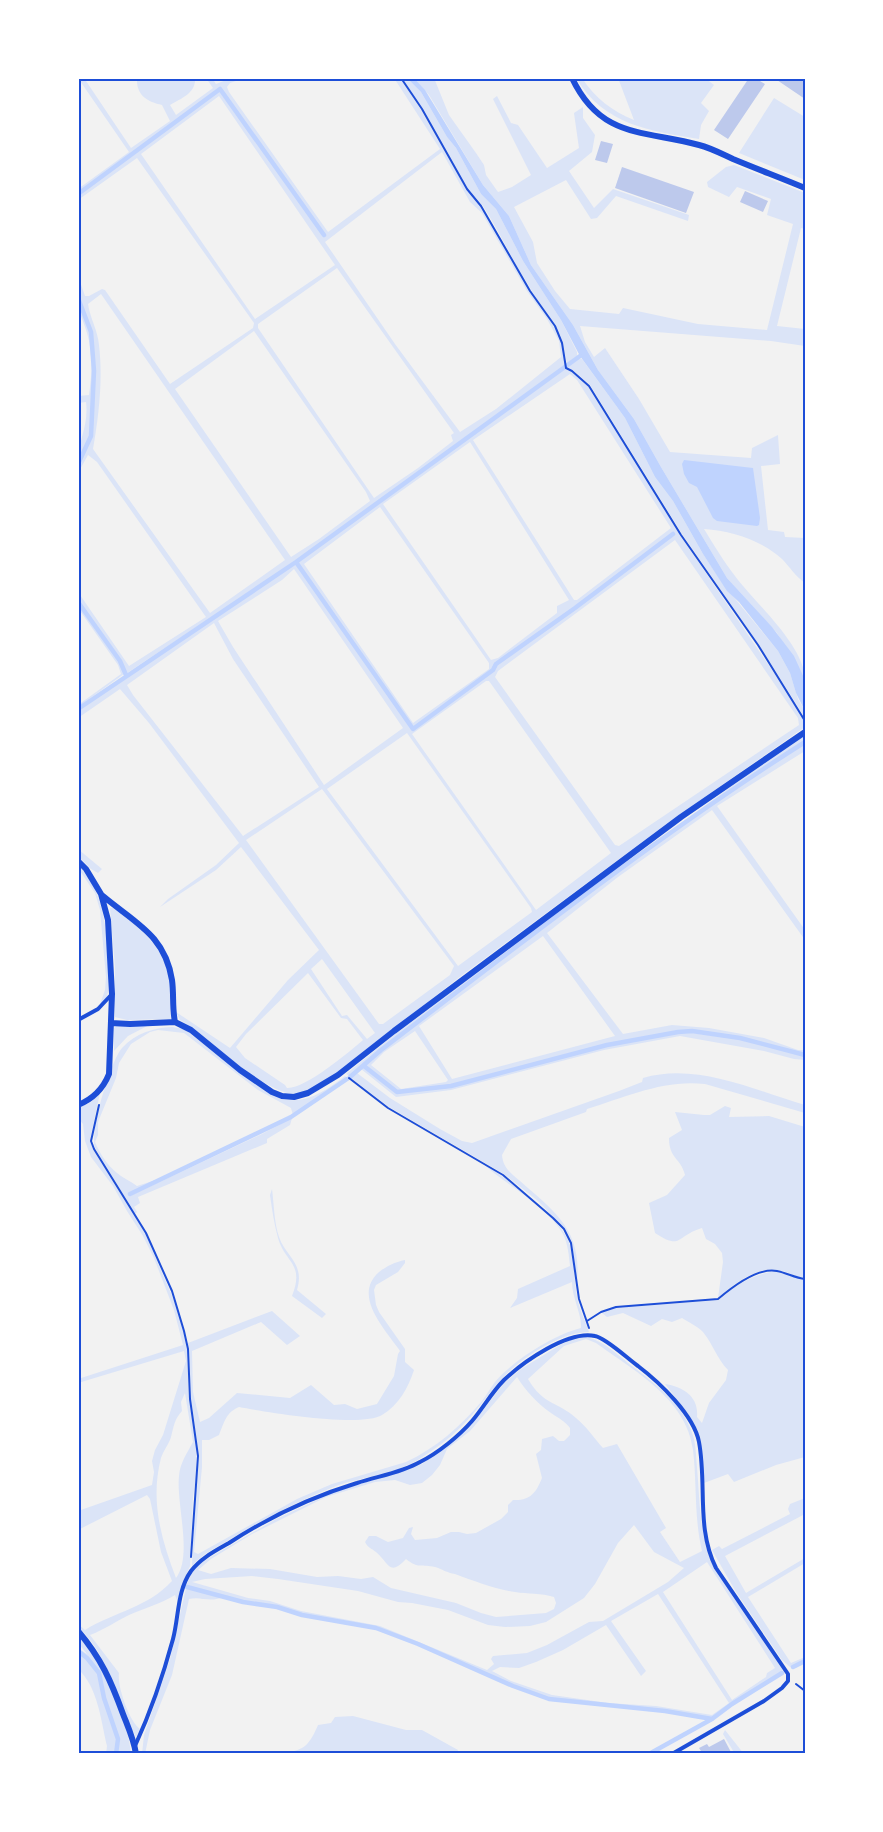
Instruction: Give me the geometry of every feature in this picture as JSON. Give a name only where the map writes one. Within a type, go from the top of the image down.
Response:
[{"type":"street","points":[[572,78],[590,106],[616,126],[652,137],[698,145],[805,188]]},
{"type":"street","points":[[111,1023],[175,1022],[191,1030],[240,1070],[272,1092],[294,1097],[308,1093],[343,1072],[394,1031],[681,817],[805,732]]},
{"type":"street","points":[[78,861],[86,869],[101,894],[108,920],[111,994],[109,1074],[105,1084],[93,1097],[78,1105]]},
{"type":"street","points":[[101,894],[141,924],[164,952],[172,983],[172,1010],[175,1022]]},
{"type":"street","points":[[78,1632],[99,1658],[110,1678],[136,1754]]},
{"type":"lane","points":[[78,1020],[98,1009],[111,994]]},
{"type":"lane","points":[[135,1746],[164,1671],[174,1634],[182,1589],[191,1572],[202,1560],[298,1504],[421,1462],[470,1423],[503,1381],[519,1368],[542,1352],[571,1337],[597,1336],[670,1393],[688,1419],[699,1440],[702,1508],[710,1555],[716,1568],[788,1674],[788,1681],[782,1688],[764,1701],[672,1754]]},
{"type":"path","points":[[401,78],[422,109],[467,189],[481,206],[530,291],[555,326],[562,342],[566,368],[589,386],[681,535],[758,645],[805,721]]},
{"type":"path","points":[[343,1072],[388,1108],[503,1175],[537,1202],[564,1229],[571,1243],[579,1299],[591,1336]]},
{"type":"path","points":[[105,1084],[91,1141],[146,1233],[180,1312],[188,1349],[190,1399],[198,1456],[191,1572]]},
{"type":"path","points":[[587,1321],[601,1312],[616,1307],[718,1299],[750,1277],[765,1272],[776,1270],[805,1279]]},
{"type":"shaded area","points":[[78,78],[84,78],[131,148],[170,121],[162,105],[144,97],[138,89],[137,78],[195,78],[191,91],[170,105],[176,115],[213,88],[206,78],[212,78],[216,84],[231,78],[245,78],[230,83],[227,87],[229,92],[328,232],[440,149],[394,78],[400,78],[466,189],[480,206],[554,327],[561,343],[565,365],[296,561],[127,673],[121,660],[78,600],[78,592],[129,666],[206,617],[97,462],[88,455],[78,473],[78,467],[92,436],[95,371],[92,332],[78,295],[78,276],[85,296],[102,289],[105,290],[170,384],[253,328],[254,323],[137,158],[78,200],[78,196],[220,90],[323,235],[325,234],[220,87],[78,193],[78,189],[129,152]],"holes":[[[219,96],[335,265],[255,319],[141,154]],[[442,152],[470,202],[482,213],[527,291],[547,319],[559,341],[561,357],[496,409],[460,432],[395,344],[325,242]],[[337,268],[454,433],[451,435],[453,441],[374,498],[258,328],[258,324]],[[101,294],[285,560],[210,613],[93,449],[99,410],[101,371],[98,340],[88,304]],[[254,331],[370,501],[291,557],[175,389]]]},
{"type":"shaded area","points":[[402,78],[407,78],[421,92],[481,194],[496,209],[523,261],[561,320],[577,352],[577,356],[567,363],[554,324],[525,280],[483,206],[468,189]]},
{"type":"shaded area","points":[[414,78],[434,78],[449,115],[484,165],[486,175],[498,192],[512,187],[531,175],[493,99],[497,96],[511,123],[518,125],[547,168],[579,148],[574,113],[583,107],[583,118],[595,135],[592,152],[569,171],[594,208],[613,189],[689,215],[688,221],[616,196],[597,218],[591,219],[566,180],[514,207],[533,242],[537,263],[570,309],[619,314],[623,308],[698,324],[767,330],[793,224],[767,215],[771,199],[737,187],[729,197],[708,187],[707,182],[726,167],[734,165],[805,193],[805,229],[801,228],[777,326],[805,329],[805,346],[771,341],[580,326],[585,342],[594,357],[605,348],[639,399],[670,452],[751,458],[752,448],[778,435],[780,464],[761,466],[768,530],[784,532],[785,537],[805,538],[805,553],[803,554],[805,583],[782,559],[765,547],[735,534],[704,529],[735,576],[788,639],[803,667],[805,680],[777,633],[727,578],[634,419],[598,370],[573,325],[531,265],[509,216],[483,185],[429,95]]},
{"type":"shaded area","points":[[576,78],[582,78],[598,98],[611,108],[634,120],[618,78],[705,78],[714,85],[701,103],[709,111],[701,125],[699,139],[646,129],[614,116],[587,94]]},
{"type":"shaded area","points":[[774,98],[805,117],[805,180],[739,153]]},
{"type":"shaded area","points":[[78,301],[90,332],[93,371],[90,435],[78,462],[87,411],[86,402],[78,403],[78,396],[89,395],[91,364],[89,341]]},
{"type":"shaded area","points":[[579,358],[625,418],[655,477],[673,501],[723,584],[778,651],[790,673],[798,699],[805,711],[805,718],[759,645],[682,534],[590,385],[566,367]]},
{"type":"shaded area","points":[[565,369],[589,387],[680,535],[787,692],[804,721],[805,727],[669,822],[461,976],[323,1084],[297,1094],[285,1092],[271,1087],[242,1068],[180,1020],[176,1012],[230,1048],[288,980],[319,950],[241,847],[216,870],[160,907],[216,865],[239,843],[149,723],[120,689],[78,718],[78,711],[296,563],[413,730],[493,671],[496,665],[674,534],[495,664],[492,669],[413,728],[298,562]],"holes":[[[570,374],[577,380],[671,528],[574,600],[473,440]],[[470,442],[569,600],[557,606],[557,613],[498,658],[491,660],[383,504]],[[380,507],[489,663],[489,669],[413,723],[304,564]],[[675,540],[798,718],[799,725],[619,846],[615,845],[495,677],[498,671]],[[294,569],[403,728],[324,785],[218,621],[282,580]],[[214,623],[233,659],[319,787],[243,836],[127,685]],[[489,681],[611,853],[536,910],[412,734]],[[407,733],[532,912],[458,966],[327,789]],[[322,789],[454,966],[450,975],[383,1024],[379,1024],[246,840]],[[322,959],[375,1033],[367,1039],[347,1015],[342,1016],[311,969]],[[308,973],[341,1018],[347,1019],[363,1040],[315,1077],[295,1087],[287,1088],[245,1058],[236,1047],[246,1034]]]},
{"type":"shaded area","points":[[78,604],[120,664],[124,674],[78,707],[121,674],[118,665],[78,608]]},
{"type":"shaded area","points":[[805,735],[805,743],[804,741],[749,777],[642,852],[380,1049],[350,1076],[346,1074],[394,1035],[560,911],[747,775]]},
{"type":"shaded area","points":[[805,743],[805,751],[717,806],[805,930],[805,940],[712,810],[618,877],[547,933],[623,1034],[672,1025],[709,1028],[764,1038],[798,1050],[805,1050],[805,1054],[800,1055],[770,1044],[740,1037],[692,1030],[606,1044],[450,1085],[403,1091],[398,1091],[365,1066],[381,1051],[590,893],[750,779]],"holes":[[[543,936],[615,1036],[452,1079],[419,1026]],[[415,1031],[448,1080],[446,1082],[401,1089],[371,1065],[384,1052]]]},
{"type":"shaded area","points":[[78,849],[102,869],[98,873],[78,856]]},
{"type":"shaded area","points":[[78,865],[96,892],[105,925],[108,992],[106,1000],[99,1007],[105,990],[106,977],[100,910],[95,893]]},
{"type":"shaded area","points":[[110,908],[141,930],[163,958],[170,981],[171,1019],[127,1020],[115,1017],[115,967]]},
{"type":"shaded area","points":[[151,1024],[128,1036],[114,1051],[114,1028],[116,1026]]},
{"type":"shaded area","points":[[172,1027],[184,1029],[268,1093],[279,1098],[299,1100],[309,1098],[345,1076],[347,1078],[293,1115],[291,1108],[258,1090],[184,1033],[158,1030],[150,1032],[131,1044],[119,1063],[116,1078],[98,1122],[98,1135],[95,1142],[110,1166],[119,1175],[137,1186],[162,1178],[129,1193],[130,1196],[292,1118],[290,1125],[267,1139],[267,1143],[138,1197],[140,1203],[134,1207],[137,1212],[135,1214],[95,1148],[94,1140],[95,1127],[112,1066],[122,1048],[145,1032]]},
{"type":"shaded area","points":[[678,1033],[740,1039],[805,1056],[805,1060],[680,1036],[604,1050],[451,1090],[396,1097],[361,1069],[364,1067],[397,1093],[403,1093],[451,1087],[607,1046]]},
{"type":"shaded area","points":[[357,1073],[390,1098],[440,1129],[462,1141],[472,1143],[619,1091],[642,1082],[643,1078],[663,1074],[684,1073],[725,1080],[805,1105],[805,1113],[705,1084],[675,1084],[616,1099],[511,1139],[502,1155],[504,1163],[511,1173],[564,1224],[575,1248],[577,1281],[572,1242],[565,1229],[538,1201],[504,1174],[389,1107],[351,1078]]},
{"type":"shaded area","points":[[100,1093],[90,1141],[93,1149],[145,1233],[179,1312],[187,1349],[189,1399],[196,1446],[197,1472],[193,1497],[190,1566],[178,1603],[175,1595],[90,1635],[119,1673],[125,1703],[132,1719],[140,1729],[136,1737],[98,1651],[78,1624],[85,1630],[142,1603],[172,1581],[161,1552],[150,1499],[147,1495],[78,1530],[78,1511],[152,1485],[154,1472],[152,1461],[155,1450],[163,1435],[186,1361],[184,1351],[78,1383],[78,1379],[183,1345],[174,1310],[154,1258],[113,1186],[91,1157],[85,1141],[83,1124],[78,1118],[78,1108],[91,1102]],"holes":[[[185,1393],[193,1442],[182,1462],[179,1476],[184,1543],[181,1568],[176,1578],[162,1534],[157,1489],[161,1458],[176,1420],[182,1411],[181,1402]]]},
{"type":"shaded area","points":[[725,1106],[731,1108],[729,1117],[769,1116],[805,1127],[805,1278],[781,1271],[761,1271],[738,1282],[718,1298],[722,1253],[715,1244],[706,1239],[702,1228],[675,1241],[670,1241],[655,1233],[649,1203],[667,1195],[685,1175],[670,1145],[669,1138],[682,1130],[675,1112],[710,1115]]},
{"type":"shaded area","points":[[482,1163],[531,1198],[555,1221],[563,1232],[571,1249],[578,1301],[589,1332],[577,1333],[552,1342],[517,1365],[456,1431],[442,1444],[413,1463],[393,1471],[339,1485],[297,1503],[214,1549],[192,1566],[199,1456],[191,1399],[188,1343],[272,1311],[300,1336],[287,1345],[261,1322],[192,1351],[193,1392],[200,1422],[209,1418],[237,1393],[290,1398],[311,1385],[334,1405],[345,1404],[357,1409],[377,1404],[394,1376],[400,1351],[374,1312],[369,1291],[372,1281],[379,1272],[391,1264],[405,1260],[398,1272],[376,1285],[374,1290],[379,1312],[405,1349],[405,1362],[414,1370],[402,1396],[388,1411],[371,1419],[313,1418],[239,1407],[231,1412],[219,1435],[209,1440],[202,1440],[202,1467],[194,1552],[198,1554],[297,1499],[332,1484],[406,1462],[417,1456],[457,1428],[482,1401],[495,1382],[513,1365],[546,1342],[581,1328],[572,1282],[510,1308],[517,1298],[518,1289],[570,1266],[568,1250],[563,1234],[547,1214]]},
{"type":"shaded area","points":[[272,1189],[279,1237],[299,1273],[297,1290],[326,1314],[322,1318],[292,1296],[295,1270],[278,1238],[270,1195]]},
{"type":"shaded area","points":[[776,1271],[805,1280],[805,1457],[776,1465],[734,1482],[728,1474],[704,1483],[698,1431],[689,1415],[665,1384],[689,1394],[696,1404],[697,1417],[702,1423],[709,1403],[726,1380],[728,1370],[703,1332],[682,1318],[672,1322],[662,1319],[651,1326],[623,1313],[607,1317],[602,1313],[616,1308],[719,1300],[745,1281]]},
{"type":"shaded area","points":[[586,1337],[599,1341],[611,1349],[660,1389],[684,1417],[695,1442],[701,1520],[710,1558],[715,1570],[783,1670],[711,1718],[665,1710],[549,1699],[418,1643],[376,1628],[302,1614],[278,1606],[243,1601],[186,1586],[192,1572],[202,1562],[276,1519],[332,1493],[422,1464],[475,1420],[504,1383],[521,1369],[573,1339]],"holes":[[[586,1339],[596,1343],[641,1375],[669,1401],[681,1416],[689,1432],[693,1450],[702,1551],[680,1562],[660,1532],[666,1528],[617,1444],[603,1448],[580,1421],[545,1399],[534,1388],[528,1379],[564,1346]],[[517,1377],[536,1401],[564,1421],[570,1428],[570,1435],[564,1441],[559,1441],[553,1436],[542,1439],[541,1450],[536,1454],[542,1478],[535,1492],[524,1499],[513,1500],[508,1505],[508,1512],[501,1519],[476,1533],[451,1532],[437,1538],[415,1540],[411,1534],[413,1527],[409,1528],[403,1538],[388,1542],[376,1536],[369,1536],[365,1542],[392,1568],[406,1559],[417,1565],[435,1567],[500,1589],[554,1597],[556,1603],[554,1609],[546,1613],[496,1617],[456,1603],[391,1588],[373,1577],[361,1579],[338,1576],[317,1577],[270,1569],[231,1568],[211,1574],[198,1570],[211,1559],[252,1534],[326,1497],[375,1482],[395,1480],[410,1485],[422,1483],[440,1465],[447,1449],[470,1431]],[[634,1525],[654,1552],[684,1568],[668,1582],[603,1621],[589,1622],[527,1653],[493,1656],[491,1659],[494,1664],[487,1670],[380,1626],[301,1611],[192,1582],[252,1576],[278,1579],[358,1591],[398,1602],[448,1610],[488,1625],[530,1626],[546,1622],[584,1598],[595,1584],[618,1543]],[[707,1562],[775,1668],[767,1673],[766,1677],[732,1700],[663,1592]],[[658,1594],[729,1703],[712,1715],[656,1706],[608,1703],[552,1695],[511,1681],[492,1671],[500,1667],[519,1668],[536,1662],[563,1650],[606,1625],[641,1676],[646,1671],[611,1621]]]},
{"type":"shaded area","points":[[805,1498],[805,1514],[725,1556],[746,1593],[805,1558],[805,1563],[748,1597],[791,1663],[805,1657],[805,1660],[790,1667],[782,1660],[736,1592],[712,1550],[719,1546],[722,1549],[790,1514],[788,1509],[790,1504]]},
{"type":"shaded area","points":[[186,1588],[224,1597],[189,1599],[172,1675],[150,1730],[145,1754],[142,1754],[144,1735],[170,1659]]},
{"type":"shaded area","points":[[78,1637],[96,1660],[113,1692],[125,1725],[131,1754],[117,1754],[119,1738],[105,1698],[100,1673],[88,1657],[78,1650],[78,1648],[87,1654],[78,1643]]},
{"type":"shaded area","points":[[78,1653],[87,1659],[98,1674],[103,1699],[117,1739],[115,1754],[106,1754],[107,1746],[98,1705],[85,1676],[78,1669]]},
{"type":"shaded area","points":[[353,1716],[406,1730],[422,1730],[458,1750],[457,1754],[247,1754],[247,1751],[292,1752],[309,1742],[318,1725],[331,1723],[335,1717]]},
{"type":"shaded area","points":[[725,1730],[744,1754],[735,1754],[723,1734]]},
{"type":"water","points":[[407,78],[414,78],[425,90],[483,185],[509,216],[531,265],[573,325],[598,370],[634,419],[727,578],[772,627],[794,656],[805,680],[805,711],[790,673],[778,651],[739,602],[727,591],[703,554],[673,501],[655,477],[625,418],[580,356],[561,320],[523,261],[496,209],[481,194],[421,92]]},
{"type":"water","points":[[684,460],[753,468],[759,525],[717,521],[713,518],[697,487],[689,483],[684,474],[682,464]]},
{"type":"building","points":[[749,78],[755,78],[765,84],[728,139],[714,130]]},
{"type":"building","points":[[774,78],[805,78],[805,99]]},
{"type":"building","points":[[601,141],[613,144],[607,163],[595,160]]},
{"type":"building","points":[[622,167],[694,192],[686,213],[615,188]]},
{"type":"building","points":[[745,191],[768,201],[763,212],[740,202]]},
{"type":"building","points":[[724,1739],[732,1754],[696,1754],[701,1751],[699,1748],[707,1744],[709,1747]]},
{"type":"waterway","points":[[78,194],[220,89],[324,235]]},
{"type":"waterway","points":[[78,298],[91,332],[94,371],[91,436],[78,464]]},
{"type":"waterway","points":[[78,709],[296,562],[580,356]]},
{"type":"waterway","points":[[296,562],[413,729],[493,670],[496,664],[673,534]]},
{"type":"waterway","points":[[78,602],[120,661],[126,675]]},
{"type":"waterway","points":[[350,1077],[381,1050],[642,853],[805,742]]},
{"type":"waterway","points":[[364,1066],[397,1092],[451,1086],[607,1045],[678,1032],[692,1031],[740,1038],[805,1055]]},
{"type":"waterway","points":[[130,1194],[291,1117],[347,1079]]},
{"type":"waterway","points":[[187,1587],[243,1602],[277,1607],[302,1615],[376,1628],[549,1699],[665,1711],[712,1719]]},
{"type":"waterway","points":[[78,1651],[99,1673],[104,1698],[118,1739],[116,1754]]},
{"type":"waterway","points":[[793,1667],[805,1661]]},
{"type":"waterway","points":[[649,1754],[712,1719],[782,1673]]}]
